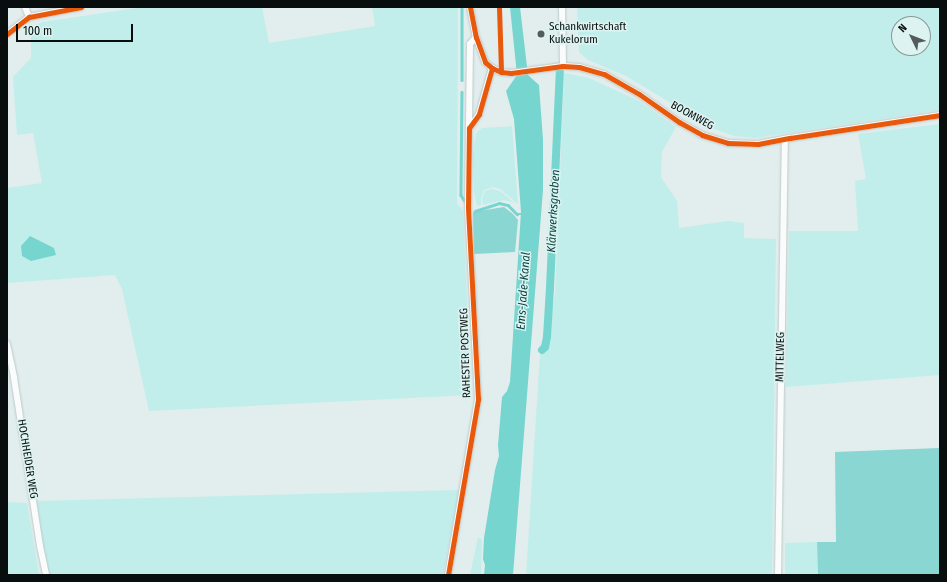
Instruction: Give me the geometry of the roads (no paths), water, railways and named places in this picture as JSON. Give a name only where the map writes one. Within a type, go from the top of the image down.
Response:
[{"type":"street","points":[[25,7],[29,17]]},
{"type":"street","points":[[7,34],[29,17],[81,7]]},
{"type":"street","points":[[469,128],[479,114],[492,68],[485,62],[476,37],[470,7]]},
{"type":"street","points":[[562,7],[563,66]]},
{"type":"street","name":"RAHESTER POSTWEG","points":[[448,575],[478,399],[468,206],[470,44],[476,37]]},
{"type":"street","name":"BOOMWEG","points":[[492,68],[511,73],[563,66],[579,67],[604,74],[639,94],[679,122],[702,135],[728,143],[758,144],[785,138],[940,115]]},
{"type":"street","name":"MITTELWEG","points":[[778,575],[785,138]]},
{"type":"street","name":"HOCHHEIDER WEG","points":[[7,344],[14,378],[40,546],[46,575]]},
{"type":"water","name":"Ems-Jade-Kanal","points":[[510,7],[520,7],[528,75],[539,85],[543,140],[543,190],[513,575],[484,575],[484,538],[495,470],[499,456],[498,445],[502,397],[507,391],[510,382],[521,212],[514,119],[506,91],[517,75]]},
{"type":"water","points":[[30,236],[54,248],[56,255],[31,261],[22,256],[21,246]]},
{"type":"waterway","points":[[462,7],[462,80]]},
{"type":"waterway","name":"Klärwerksgraben","points":[[542,350],[545,347],[547,337],[560,71]]},
{"type":"waterway","points":[[462,92],[461,195],[464,200]]},
{"type":"waterway","points":[[475,211],[499,203],[508,205],[517,214],[523,214]]},
{"type":"place","name":"Schankwirtschaft Kukelorum","points":[[541,34]]}]
